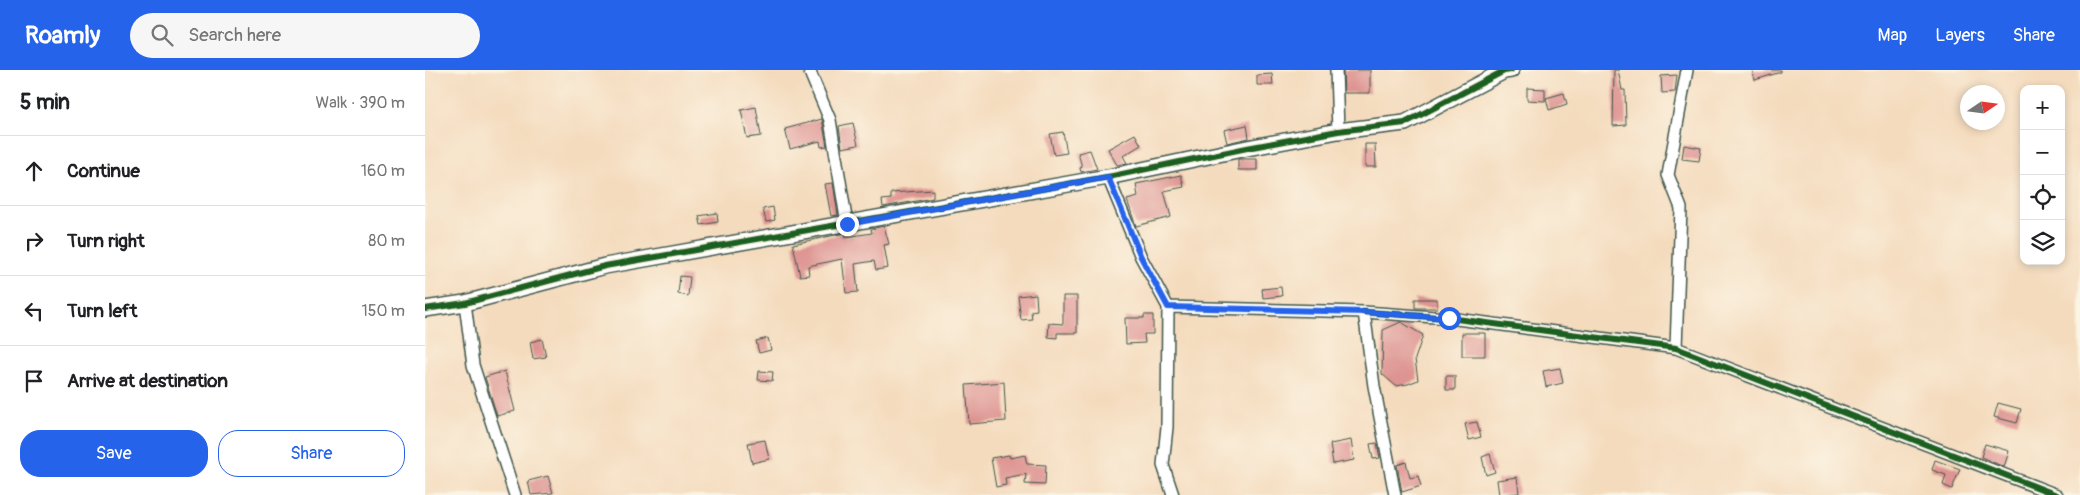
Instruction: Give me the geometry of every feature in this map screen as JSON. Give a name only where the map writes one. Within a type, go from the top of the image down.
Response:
[{"type":"street","points":[[809,70],[830,120],[847,224]]},
{"type":"street","points":[[1336,70],[1338,132]]},
{"type":"street","points":[[425,310],[465,302],[605,266],[1108,177],[1247,148],[1338,132],[1405,123],[1504,71],[1511,70]]},
{"type":"street","points":[[1676,348],[1681,208],[1669,175],[1687,70]]},
{"type":"street","points":[[1108,177],[1141,257],[1168,307],[1167,427],[1163,465],[1173,495]]},
{"type":"street","points":[[465,302],[473,366],[515,495]]},
{"type":"street","points":[[1168,307],[1364,312],[1449,318],[1676,348],[2057,495]]},
{"type":"street","points":[[1364,312],[1373,386],[1395,495]]},
{"type":"building","points":[[1343,70],[1370,70],[1370,93],[1344,93]]},
{"type":"building","points":[[1614,70],[1618,70],[1622,90],[1625,90],[1626,125],[1613,126]]},
{"type":"building","points":[[1752,70],[1781,70],[1781,72],[1755,80]]},
{"type":"building","points":[[1272,74],[1273,85],[1257,85],[1257,75]]},
{"type":"building","points":[[1677,75],[1675,92],[1662,93],[1661,76]]},
{"type":"building","points":[[1527,88],[1545,89],[1545,101],[1527,100]]},
{"type":"building","points":[[1564,93],[1567,104],[1549,110],[1546,98]]},
{"type":"building","points":[[756,107],[761,136],[747,138],[741,110]]},
{"type":"building","points":[[822,119],[827,146],[821,147],[820,141],[790,149],[785,129]]},
{"type":"building","points":[[853,123],[858,145],[842,148],[839,126]]},
{"type":"building","points":[[1247,125],[1249,138],[1227,143],[1224,130]]},
{"type":"building","points":[[1063,132],[1067,153],[1054,155],[1050,134]]},
{"type":"building","points":[[1135,134],[1141,145],[1123,156],[1127,163],[1117,165],[1108,149]]},
{"type":"building","points":[[1365,144],[1375,144],[1376,167],[1365,167]]},
{"type":"building","points":[[1684,145],[1701,148],[1699,161],[1682,159]]},
{"type":"building","points":[[1090,150],[1097,169],[1081,172],[1080,168],[1082,167],[1078,153]]},
{"type":"building","points":[[1238,159],[1257,159],[1257,170],[1238,170]]},
{"type":"building","points":[[1181,175],[1184,187],[1164,191],[1171,217],[1136,226],[1127,200],[1138,197],[1136,184]]},
{"type":"building","points":[[833,183],[838,215],[831,216],[825,184]]},
{"type":"building","points":[[933,190],[933,198],[883,207],[882,200],[891,199],[891,193]]},
{"type":"building","points":[[773,207],[775,220],[766,222],[763,209]]},
{"type":"building","points":[[717,213],[718,222],[701,225],[699,216]]},
{"type":"building","points":[[884,226],[889,244],[884,245],[888,268],[876,270],[874,261],[855,264],[858,292],[846,293],[842,259],[808,266],[809,275],[800,276],[793,244],[845,233],[846,237],[872,233],[871,229]]},
{"type":"building","points":[[680,276],[690,277],[688,296],[678,294]]},
{"type":"building","points":[[1281,287],[1282,296],[1263,298],[1262,289]]},
{"type":"building","points":[[1036,294],[1037,310],[1031,311],[1032,319],[1021,320],[1018,296]]},
{"type":"building","points":[[1063,296],[1077,296],[1077,333],[1057,333],[1057,338],[1048,337],[1049,323],[1063,324]]},
{"type":"building","points":[[1415,299],[1437,299],[1437,308],[1415,308]]},
{"type":"building","points":[[1144,315],[1153,315],[1153,334],[1144,334],[1145,343],[1126,344],[1125,318],[1144,318]]},
{"type":"building","points":[[1401,322],[1423,335],[1415,359],[1418,380],[1396,386],[1382,374],[1383,330]]},
{"type":"building","points":[[1462,333],[1485,333],[1485,356],[1462,356]]},
{"type":"building","points":[[768,338],[771,350],[759,353],[756,341]]},
{"type":"building","points":[[542,339],[546,357],[533,359],[530,342]]},
{"type":"building","points":[[1560,368],[1563,383],[1546,387],[1543,371]]},
{"type":"building","points":[[505,371],[515,411],[497,416],[485,377]]},
{"type":"building","points":[[759,371],[773,372],[772,381],[758,380]]},
{"type":"building","points":[[1446,376],[1455,376],[1455,390],[1446,390]]},
{"type":"building","points":[[1004,382],[1006,421],[969,424],[966,385]]},
{"type":"building","points":[[1998,403],[2021,409],[2017,423],[1994,417]]},
{"type":"building","points":[[1477,422],[1481,437],[1469,440],[1465,424]]},
{"type":"building","points":[[765,440],[769,459],[752,463],[748,443]]},
{"type":"building","points":[[1351,440],[1354,460],[1333,464],[1330,444]]},
{"type":"building","points":[[1377,443],[1380,458],[1373,459],[1370,444]]},
{"type":"building","points":[[1985,444],[2009,451],[2004,467],[1981,457]]},
{"type":"building","points":[[1490,454],[1495,472],[1486,475],[1482,457]]},
{"type":"building","points":[[1009,455],[1010,458],[1025,455],[1027,464],[1046,465],[1045,485],[1025,484],[1026,474],[1005,478],[1006,485],[996,487],[991,458]]},
{"type":"building","points":[[1935,460],[1960,469],[1952,489],[1943,485],[1946,475],[1932,470]]},
{"type":"building","points":[[1406,462],[1410,478],[1418,476],[1421,486],[1402,492],[1397,465]]},
{"type":"building","points":[[548,476],[553,493],[531,495],[528,481]]},
{"type":"building","points":[[1517,477],[1519,493],[1499,495],[1497,480]]},
{"type":"cycle path","points":[[425,309],[465,303],[605,266],[1108,177],[1338,131],[1405,123],[1504,71],[1511,70]]},
{"type":"cycle path","points":[[1364,312],[1449,318],[1676,348],[2057,495]]},
{"type":"route","points":[[847,224],[1108,177],[1141,257],[1168,307],[1364,312],[1449,318]]}]
